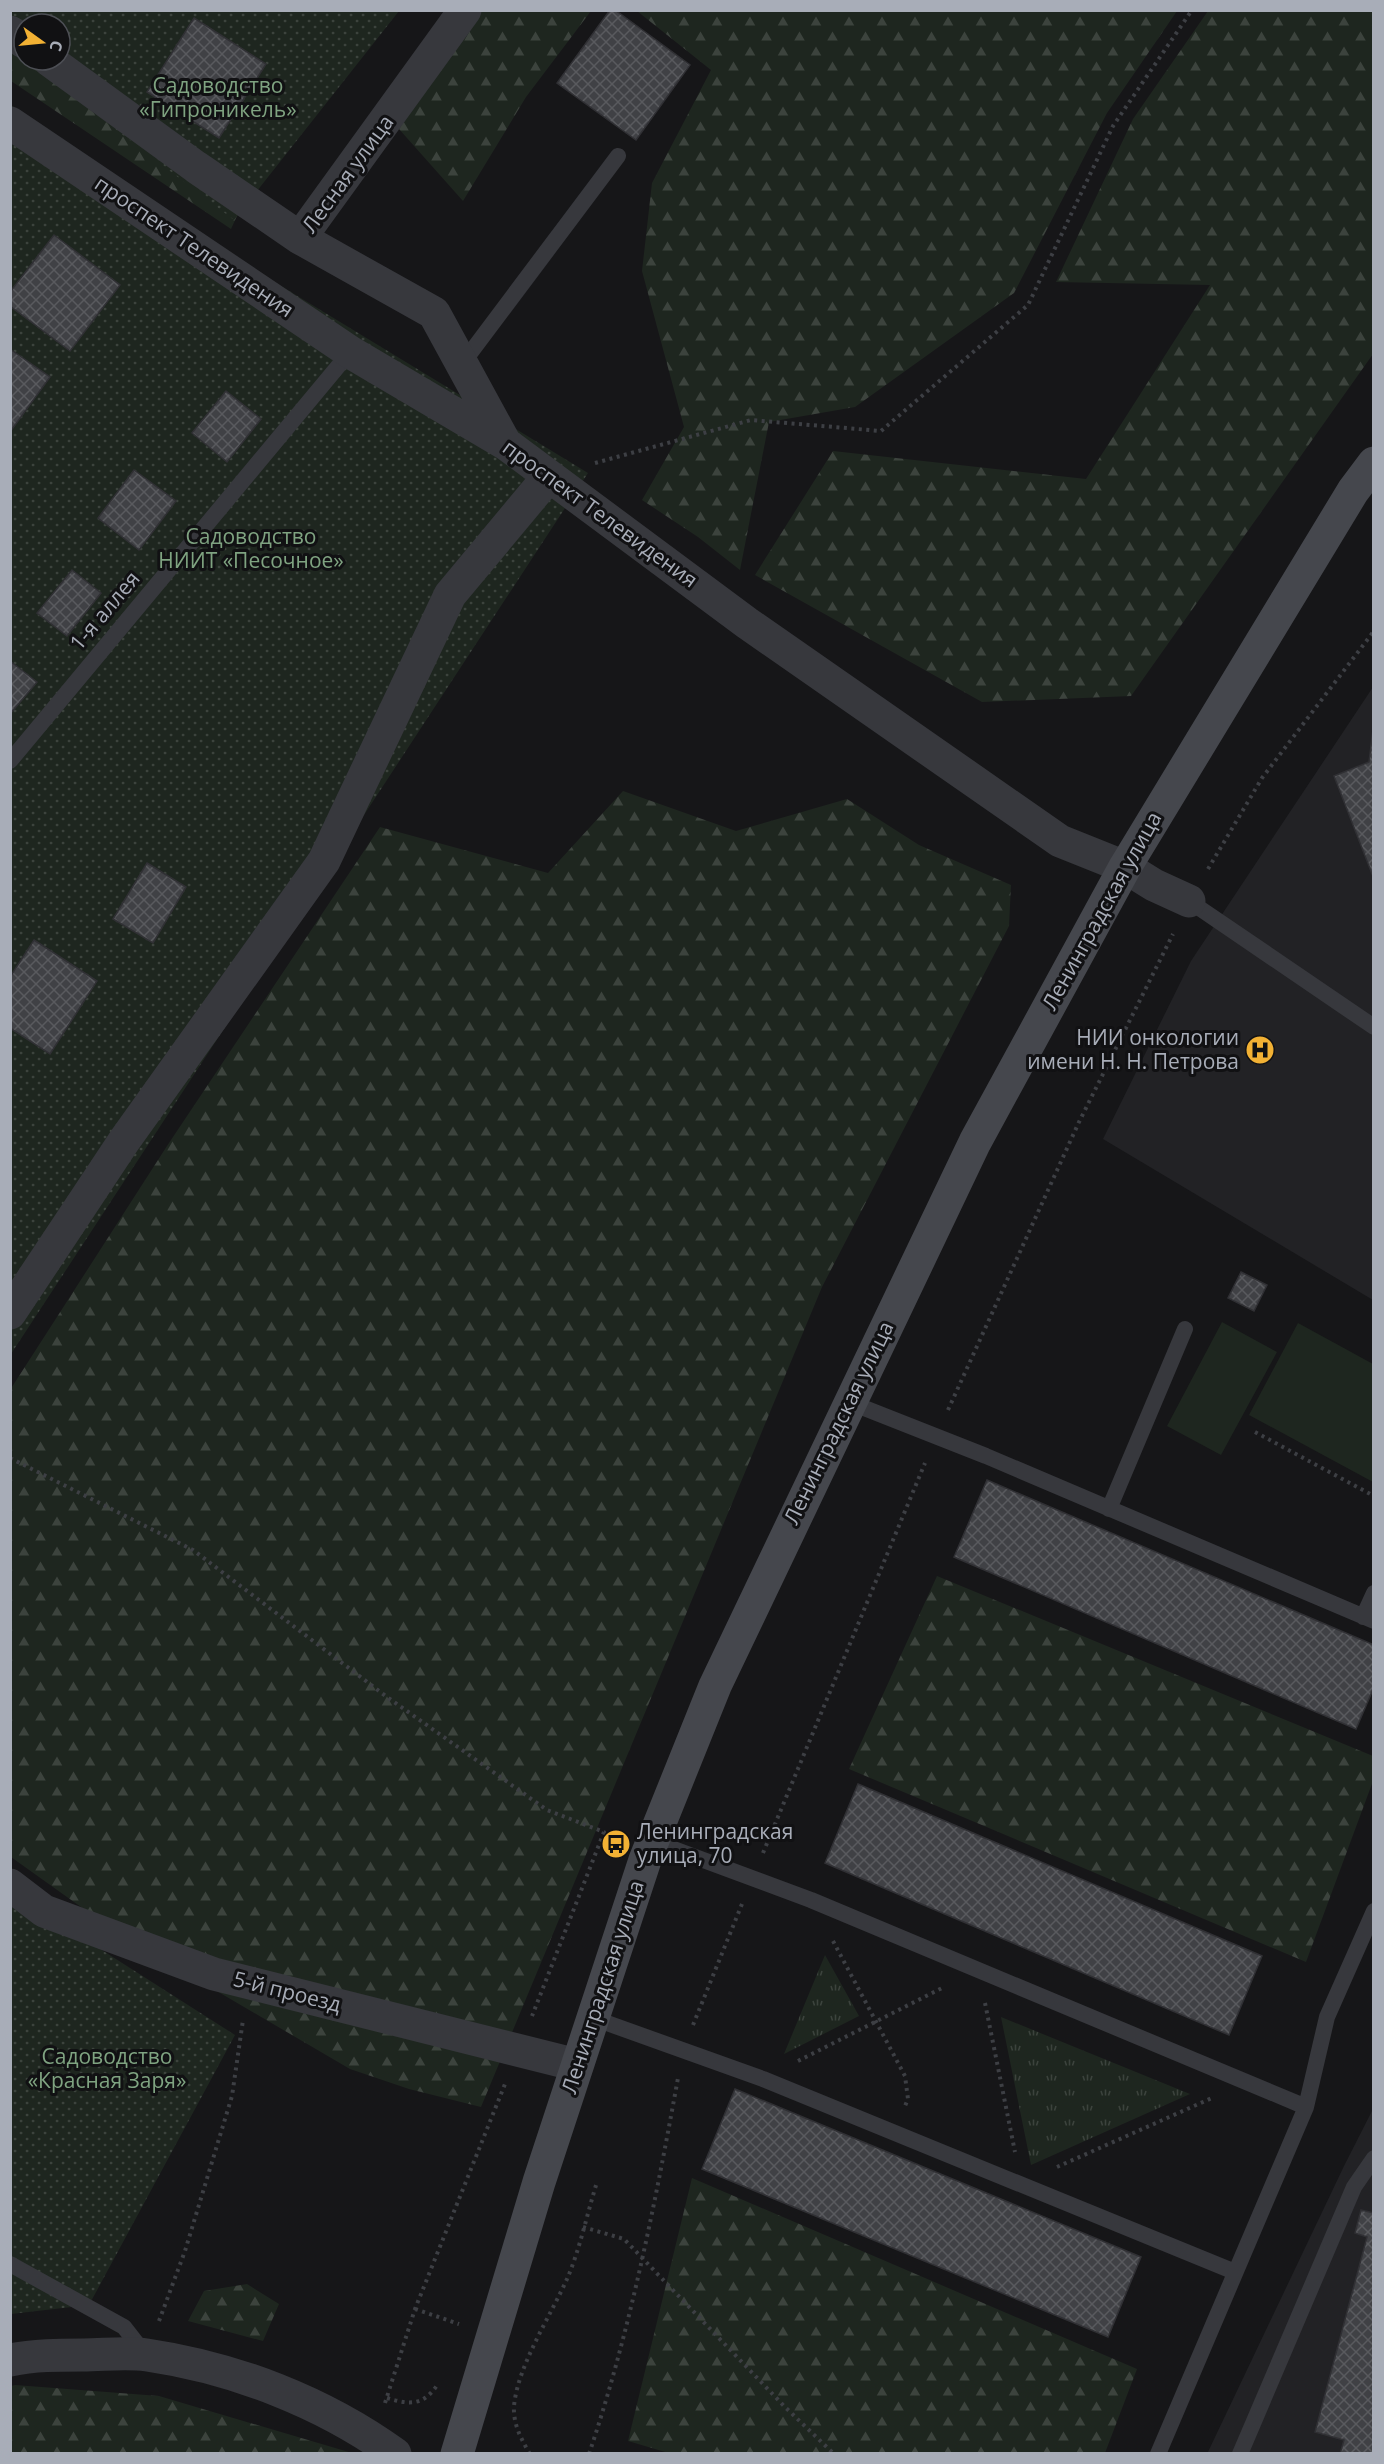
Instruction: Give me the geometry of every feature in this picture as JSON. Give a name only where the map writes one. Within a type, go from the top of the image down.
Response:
[{"type":"main road","name":"Ленинградская улица","points":[[457,2454],[577,2065],[652,1841],[715,1686],[975,1142],[1125,867],[1335,521],[1374,463]]},
{"type":"street","name":"Лесная улица","points":[[465,10],[300,237],[434,313],[506,444]]},
{"type":"street","points":[[65,72],[196,167],[300,237]]},
{"type":"street","name":"проспект Телевидения","points":[[10,123],[350,352],[506,444],[747,622],[1060,841],[1125,867],[1154,885],[1189,901]]},
{"type":"street","points":[[10,1313],[124,1141],[324,861],[450,595],[549,476]]},
{"type":"street","name":"5-й проезд","points":[[10,1884],[44,1911],[214,1974],[577,2065]]},
{"type":"street","points":[[10,2360],[33,2355],[145,2355],[213,2370],[288,2394],[355,2425],[395,2454]]},
{"type":"lane","points":[[462,364],[618,156]]},
{"type":"lane","name":"1-я аллея","points":[[10,760],[350,352]]},
{"type":"lane","points":[[1189,901],[1374,1028]]},
{"type":"lane","points":[[1108,1509],[1185,1329]]},
{"type":"lane","points":[[849,1402],[1368,1619],[1374,1593]]},
{"type":"lane","points":[[652,1841],[811,1900],[1306,2107]]},
{"type":"lane","points":[[1158,2454],[1306,2107],[1327,2017],[1374,1911]]},
{"type":"lane","points":[[593,2018],[763,2079],[895,2131],[1235,2272]]},
{"type":"lane","points":[[1240,2454],[1354,2187],[1374,2158]]},
{"type":"lane","points":[[10,2264],[124,2327],[145,2355]]},
{"type":"path","points":[[549,476],[751,420],[881,431],[1028,306],[1113,126],[1192,10]]},
{"type":"path","points":[[589,2454],[608,2398],[655,2199],[683,2050],[936,1437],[1078,1122],[1189,901],[1262,778],[1374,631]]},
{"type":"path","points":[[1255,1432],[1374,1496]]},
{"type":"path","points":[[10,1458],[193,1550],[387,1697],[547,1810],[604,1832],[415,2309],[383,2407]]},
{"type":"path","points":[[811,1900],[905,2076],[908,2099],[895,2131]]},
{"type":"path","points":[[763,2079],[978,1970],[1022,2183],[1249,2082]]},
{"type":"path","points":[[145,2355],[185,2251],[232,2096],[248,1982]]},
{"type":"path","points":[[530,2454],[518,2433],[514,2407],[534,2349],[568,2277],[597,2182]]},
{"type":"path","points":[[583,2228],[624,2239],[834,2454]]},
{"type":"path","points":[[415,2309],[460,2325]]},
{"type":"path","points":[[456,2336],[462,2317]]},
{"type":"path","points":[[387,2398],[408,2404],[429,2397],[442,2378]]},
{"type":"shaded area","name":"НИИ онкологии имени Н. Н. Петрова","points":[[1373,687],[1373,1300],[1103,1139],[1191,961]]},
{"type":"shaded area","points":[[1373,2109],[1373,2453],[1207,2454],[1344,2166]]},
{"type":"green space","points":[[10,11],[12,13],[12,72],[72,72],[72,69],[247,194],[231,229],[11,81]]},
{"type":"green space","name":"Садоводство «Гипроникель»","points":[[10,11],[399,11],[234,220],[41,72],[72,72],[72,12],[12,12],[11,49]]},
{"type":"green space","points":[[476,11],[591,11],[526,97],[463,201],[391,120]]},
{"type":"green space","points":[[637,11],[1177,11],[1107,113],[1014,293],[855,407],[769,422],[740,570],[698,537],[642,500],[684,427],[642,271],[652,183],[711,70]]},
{"type":"green space","points":[[1208,11],[1373,11],[1373,354],[1131,696],[982,702],[755,575],[833,451],[1086,479],[1210,285],[1056,282],[1133,119]]},
{"type":"green space","name":"Садоводство НИИТ «Песочное»","points":[[11,105],[240,261],[588,473],[11,1354]]},
{"type":"green space","points":[[623,791],[736,831],[847,799],[919,845],[1011,885],[1009,926],[822,1287],[481,2107],[409,2089],[350,2069],[116,1932],[11,1857],[10,1390],[167,1146],[380,827],[548,873]]},
{"type":"green space","points":[[1222,1322],[1277,1352],[1221,1455],[1167,1426]]},
{"type":"green space","points":[[1298,1323],[1373,1364],[1373,1482],[1249,1415]]},
{"type":"green space","points":[[937,1576],[1373,1756],[1373,1781],[1306,1962],[849,1769]]},
{"type":"green space","name":"Садоводство «Красная Заря»","points":[[10,1886],[36,1908],[235,2035],[89,2305],[11,2314]]},
{"type":"green space","points":[[825,1955],[859,2016],[784,2054]]},
{"type":"green space","points":[[1001,2017],[1190,2094],[1031,2165]]},
{"type":"green space","points":[[692,2178],[1137,2369],[1105,2453],[672,2454],[628,2441]]},
{"type":"green space","points":[[247,2284],[279,2304],[263,2341],[188,2321],[204,2291]]},
{"type":"green space","points":[[11,2386],[159,2396],[352,2453],[11,2453]]},
{"type":"building","points":[[610,10],[615,10],[690,65],[636,140],[557,83]]},
{"type":"building","points":[[194,18],[266,64],[219,138],[147,92]]},
{"type":"building","points":[[54,235],[120,285],[70,351],[10,306],[10,292]]},
{"type":"building","points":[[10,349],[50,377],[10,432]]},
{"type":"building","points":[[226,391],[261,419],[227,462],[192,433]]},
{"type":"building","points":[[134,470],[176,501],[139,550],[98,518]]},
{"type":"building","points":[[72,570],[101,593],[67,636],[37,613]]},
{"type":"building","points":[[10,661],[37,682],[10,714]]},
{"type":"building","points":[[1374,721],[1374,879],[1334,776],[1369,762]]},
{"type":"building","points":[[147,863],[186,887],[153,943],[113,919]]},
{"type":"building","points":[[34,940],[97,981],[50,1054],[10,1028],[10,977]]},
{"type":"building","points":[[1241,1272],[1267,1285],[1254,1311],[1228,1298]]},
{"type":"building","points":[[987,1480],[1374,1645],[1374,1687],[1356,1729],[954,1557]]},
{"type":"building","points":[[858,1784],[1262,1956],[1229,2035],[825,1863]]},
{"type":"building","points":[[735,2089],[1141,2257],[1108,2337],[702,2169]]},
{"type":"building","points":[[1361,2210],[1374,2213],[1374,2454],[1340,2454],[1344,2440],[1315,2432],[1367,2237],[1355,2233]]},
{"type":"place","name":"НИИ онкологии имени Н. Н. Петрова","points":[[1260,1050]]},
{"type":"place","name":"Ленинградская улица, 70","points":[[616,1844]]}]
